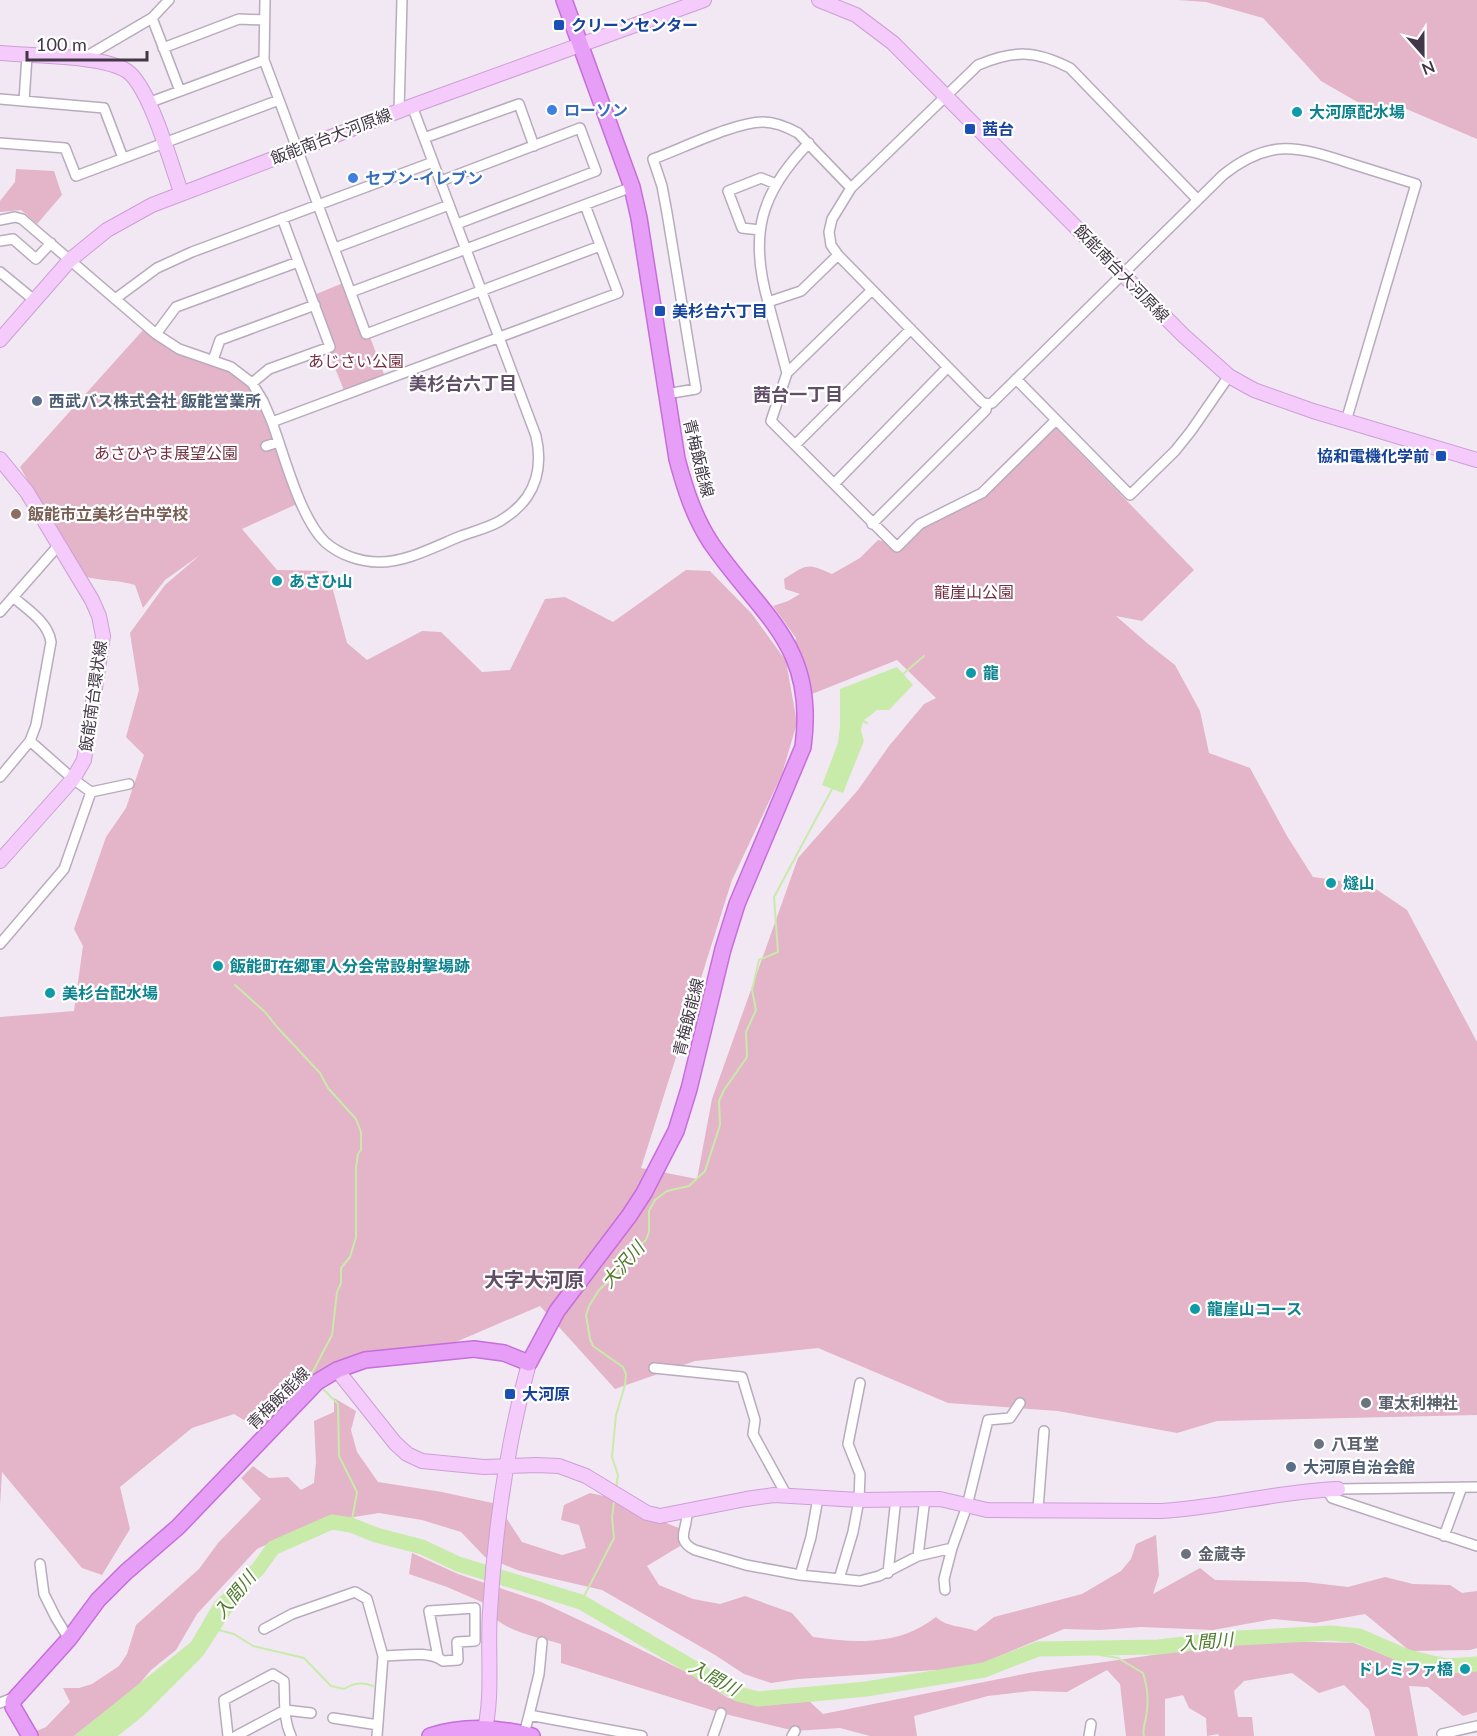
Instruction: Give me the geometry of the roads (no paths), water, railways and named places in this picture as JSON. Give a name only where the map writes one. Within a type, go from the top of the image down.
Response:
[{"type":"main road","name":"青梅飯能線","points":[[17,1696],[69,1639],[98,1600],[126,1572],[178,1527],[236,1469],[308,1389],[332,1373],[365,1360],[474,1349],[504,1353],[529,1363],[557,1311],[629,1216],[667,1150],[683,1110],[723,949],[737,904],[803,747],[806,728],[804,694],[798,666],[782,635],[712,544],[699,523],[684,486],[677,459],[639,218],[632,187],[564,0]]},
{"type":"main road","points":[[17,1696],[12,1705],[30,1736]]},
{"type":"main road","points":[[430,1736],[454,1730],[484,1732],[497,1728],[528,1735]]},
{"type":"street","points":[[80,60],[152,18],[168,0]]},
{"type":"street","points":[[265,0],[264,60],[366,334],[600,246]]},
{"type":"street","points":[[0,220],[15,217],[22,219],[156,334],[179,349],[231,367],[252,383],[272,422],[311,525],[325,542],[343,554],[365,561],[382,562],[403,558],[497,522],[513,513],[527,497],[539,466],[539,450],[536,436],[441,181],[424,138],[406,109],[402,0]]},
{"type":"street","name":"飯能南台大河原線","points":[[0,340],[70,260],[107,230],[129,216],[181,192],[704,0]]},
{"type":"street","name":"飯能南台大河原線","points":[[819,0],[856,15],[893,43],[1184,336],[1229,376],[1254,390],[1284,402],[1477,460]]},
{"type":"street","points":[[152,18],[180,91]]},
{"type":"street","points":[[163,48],[239,19],[264,20]]},
{"type":"street","points":[[0,53],[105,62],[129,72],[143,89],[181,192]]},
{"type":"street","points":[[1197,199],[1070,68],[1052,58],[1015,53],[993,58],[978,65],[851,188],[832,219],[829,232],[831,244],[838,255],[982,402],[987,404],[992,403],[1197,199],[1223,175],[1250,156],[1269,150],[1288,148],[1307,150],[1416,184],[1346,421]]},
{"type":"street","points":[[24,101],[27,56]]},
{"type":"street","points":[[148,103],[264,60]]},
{"type":"street","points":[[0,99],[104,108],[123,158]]},
{"type":"street","points":[[0,143],[65,148],[76,176],[279,100]]},
{"type":"street","points":[[424,138],[519,104],[534,146]]},
{"type":"street","points":[[666,394],[696,388],[665,204],[653,159],[739,126],[764,122],[788,127],[798,133],[851,188]]},
{"type":"street","points":[[441,181],[580,128],[596,171],[457,224]]},
{"type":"street","points":[[787,373],[760,274],[760,230],[766,207],[776,184],[792,160],[809,143]]},
{"type":"street","points":[[116,299],[157,268],[192,252],[433,162]]},
{"type":"street","points":[[760,230],[742,228],[728,191],[761,178],[776,184]]},
{"type":"street","points":[[351,292],[632,187]]},
{"type":"street","points":[[335,248],[449,205]]},
{"type":"street","points":[[272,422],[618,293],[585,205]]},
{"type":"street","points":[[252,383],[269,369],[330,347],[282,218]]},
{"type":"street","points":[[0,242],[13,239],[36,259],[51,243]]},
{"type":"street","points":[[768,302],[801,291],[838,255]]},
{"type":"street","points":[[156,334],[176,307],[298,262]]},
{"type":"street","points":[[0,272],[34,300]]},
{"type":"street","points":[[872,290],[787,373],[771,421],[897,547],[920,524],[982,492],[1056,420]]},
{"type":"street","points":[[213,360],[220,340],[315,305]]},
{"type":"street","points":[[795,445],[911,328]]},
{"type":"street","points":[[834,484],[948,367]]},
{"type":"street","points":[[1016,379],[1131,495],[1175,451],[1229,376]]},
{"type":"street","points":[[872,524],[986,410],[987,404]]},
{"type":"street","points":[[266,446],[279,442]]},
{"type":"street","name":"飯能南台環状線","points":[[0,459],[27,492],[92,600],[99,616],[103,636],[84,760],[73,779],[0,861]]},
{"type":"street","points":[[0,612],[58,546]]},
{"type":"street","points":[[0,777],[30,741],[36,725],[51,642],[50,633],[44,624],[14,597]]},
{"type":"street","points":[[30,741],[91,792],[129,784]]},
{"type":"street","points":[[0,944],[64,869],[91,792]]},
{"type":"street","points":[[484,1732],[488,1696],[490,1614],[499,1514],[506,1467],[529,1363]]},
{"type":"street","points":[[654,1368],[742,1377],[755,1420],[753,1434],[787,1496]]},
{"type":"street","points":[[332,1373],[395,1443],[407,1454],[422,1461],[453,1466],[559,1466],[598,1483],[653,1515],[669,1516],[746,1498],[787,1496],[859,1500],[940,1499],[987,1510],[1184,1510],[1332,1489],[1477,1487]]},
{"type":"street","points":[[839,1580],[853,1532],[859,1500],[860,1474],[848,1444],[860,1383]]},
{"type":"street","points":[[945,1590],[944,1579],[967,1506],[988,1420],[1010,1418],[1020,1403]]},
{"type":"street","points":[[1038,1509],[1044,1431]]},
{"type":"street","points":[[1444,1536],[1462,1487]]},
{"type":"street","points":[[1332,1489],[1332,1498],[1477,1546]]},
{"type":"street","points":[[800,1575],[811,1537],[818,1498]]},
{"type":"street","points":[[888,1573],[896,1498]]},
{"type":"street","points":[[918,1556],[925,1498]]},
{"type":"street","points":[[687,1512],[688,1521],[683,1534],[683,1541],[687,1546],[736,1562],[800,1575],[860,1581],[888,1573],[918,1556],[952,1548]]},
{"type":"street","points":[[40,1564],[44,1594],[69,1639]]},
{"type":"street","points":[[264,1629],[292,1614],[356,1592],[367,1599],[383,1656],[377,1736]]},
{"type":"street","points":[[383,1656],[438,1657],[444,1661],[458,1660],[457,1642],[475,1641],[475,1608],[429,1611],[438,1657]]},
{"type":"street","points":[[528,1735],[529,1715],[539,1674],[542,1642]]},
{"type":"street","points":[[228,1736],[224,1700],[273,1674],[284,1681],[287,1727],[291,1736]]},
{"type":"street","points":[[0,1703],[17,1696]]},
{"type":"street","points":[[236,1736],[285,1710],[311,1713]]},
{"type":"street","points":[[713,1736],[721,1713]]},
{"type":"street","points":[[529,1715],[642,1736]]},
{"type":"street","points":[[333,1718],[378,1725]]},
{"type":"street","points":[[1089,1736],[1091,1724]]},
{"type":"street","points":[[1443,1736],[1442,1734],[1477,1726]]},
{"type":"water","points":[[897,667],[913,685],[889,710],[877,710],[863,721],[861,730],[864,741],[843,793],[822,785],[838,743],[840,689]]},
{"type":"water","name":"入間川","points":[[254,1567],[262,1573],[236,1605],[203,1656],[144,1715],[118,1736],[74,1736],[191,1642],[215,1601]]},
{"type":"waterway","points":[[903,674],[924,656]]},
{"type":"waterway","points":[[863,721],[867,723]]},
{"type":"waterway","name":"大沢川","points":[[616,1489],[618,1475],[612,1457],[616,1415],[626,1374],[623,1367],[593,1346],[586,1315],[599,1290],[619,1272],[630,1254],[646,1240],[649,1232],[649,1211],[655,1200],[667,1191],[689,1186],[705,1171],[720,1125],[719,1101],[747,1057],[746,1032],[756,1010],[752,990],[759,960],[778,952],[774,897],[832,789]]},
{"type":"waterway","points":[[235,985],[265,1012],[320,1073],[328,1088],[356,1119],[361,1132],[361,1150],[358,1154],[356,1168],[356,1237],[350,1257],[341,1268],[341,1283],[337,1292],[332,1335],[311,1375],[313,1377]]},
{"type":"waterway","points":[[320,1386],[338,1404],[339,1456],[357,1492],[351,1525]]},
{"type":"waterway","name":"大沢川","points":[[581,1602],[614,1538],[612,1517],[614,1501]]},
{"type":"waterway","name":"入間川","points":[[243,1583],[258,1569],[273,1548],[332,1522],[351,1525],[376,1535],[422,1547],[458,1564],[581,1602],[738,1694],[758,1699],[866,1689],[984,1670],[1038,1649],[1158,1647],[1237,1638],[1331,1633],[1359,1636],[1405,1656],[1428,1662],[1448,1666],[1477,1664]]},
{"type":"waterway","points":[[219,1630],[234,1634],[253,1646],[304,1658],[331,1686],[344,1689],[358,1684],[373,1686]]},
{"type":"waterway","points":[[1095,1648],[1100,1655],[1118,1658],[1143,1673],[1148,1700],[1144,1736]]},
{"type":"place","name":"クリーンセンター","points":[[559,25]]},
{"type":"place","name":"ローソン","points":[[552,110]]},
{"type":"place","name":"大河原配水場","points":[[1297,112]]},
{"type":"place","name":"茜台","points":[[970,129]]},
{"type":"place","name":"セブン-イレブン","points":[[353,178]]},
{"type":"place","name":"美杉台六丁目","points":[[660,311]]},
{"type":"place","name":"西武バス株式会社 飯能営業所","points":[[37,401]]},
{"type":"place","name":"協和電機化学前","points":[[1441,456]]},
{"type":"place","name":"飯能市立美杉台中学校","points":[[16,514]]},
{"type":"place","name":"あさひ山","points":[[277,581]]},
{"type":"place","name":"龍","points":[[971,673]]},
{"type":"place","name":"燧山","points":[[1331,883]]},
{"type":"place","name":"飯能町在郷軍人分会常設射撃場跡","points":[[218,966]]},
{"type":"place","name":"美杉台配水場","points":[[50,993]]},
{"type":"place","name":"龍崖山コース","points":[[1195,1309]]},
{"type":"place","name":"大河原","points":[[510,1394]]},
{"type":"place","name":"軍太利神社","points":[[1366,1403]]},
{"type":"place","name":"八耳堂","points":[[1319,1444]]},
{"type":"place","name":"大河原自治会館","points":[[1291,1467]]},
{"type":"place","name":"金蔵寺","points":[[1186,1554]]},
{"type":"place","name":"ドレミファ橋","points":[[1465,1669]]},
{"type":"district","name":"美杉台六丁目","points":[[463,384]]},
{"type":"district","name":"茜台一丁目","points":[[798,395]]},
{"type":"district","name":"大字大河原","points":[[534,1280]]},
{"type":"park label","name":"あじさい公園","points":[[356,361]]},
{"type":"park label","name":"あさひやま展望公園","points":[[166,453]]},
{"type":"park label","name":"龍崖山公園","points":[[974,592]]}]
